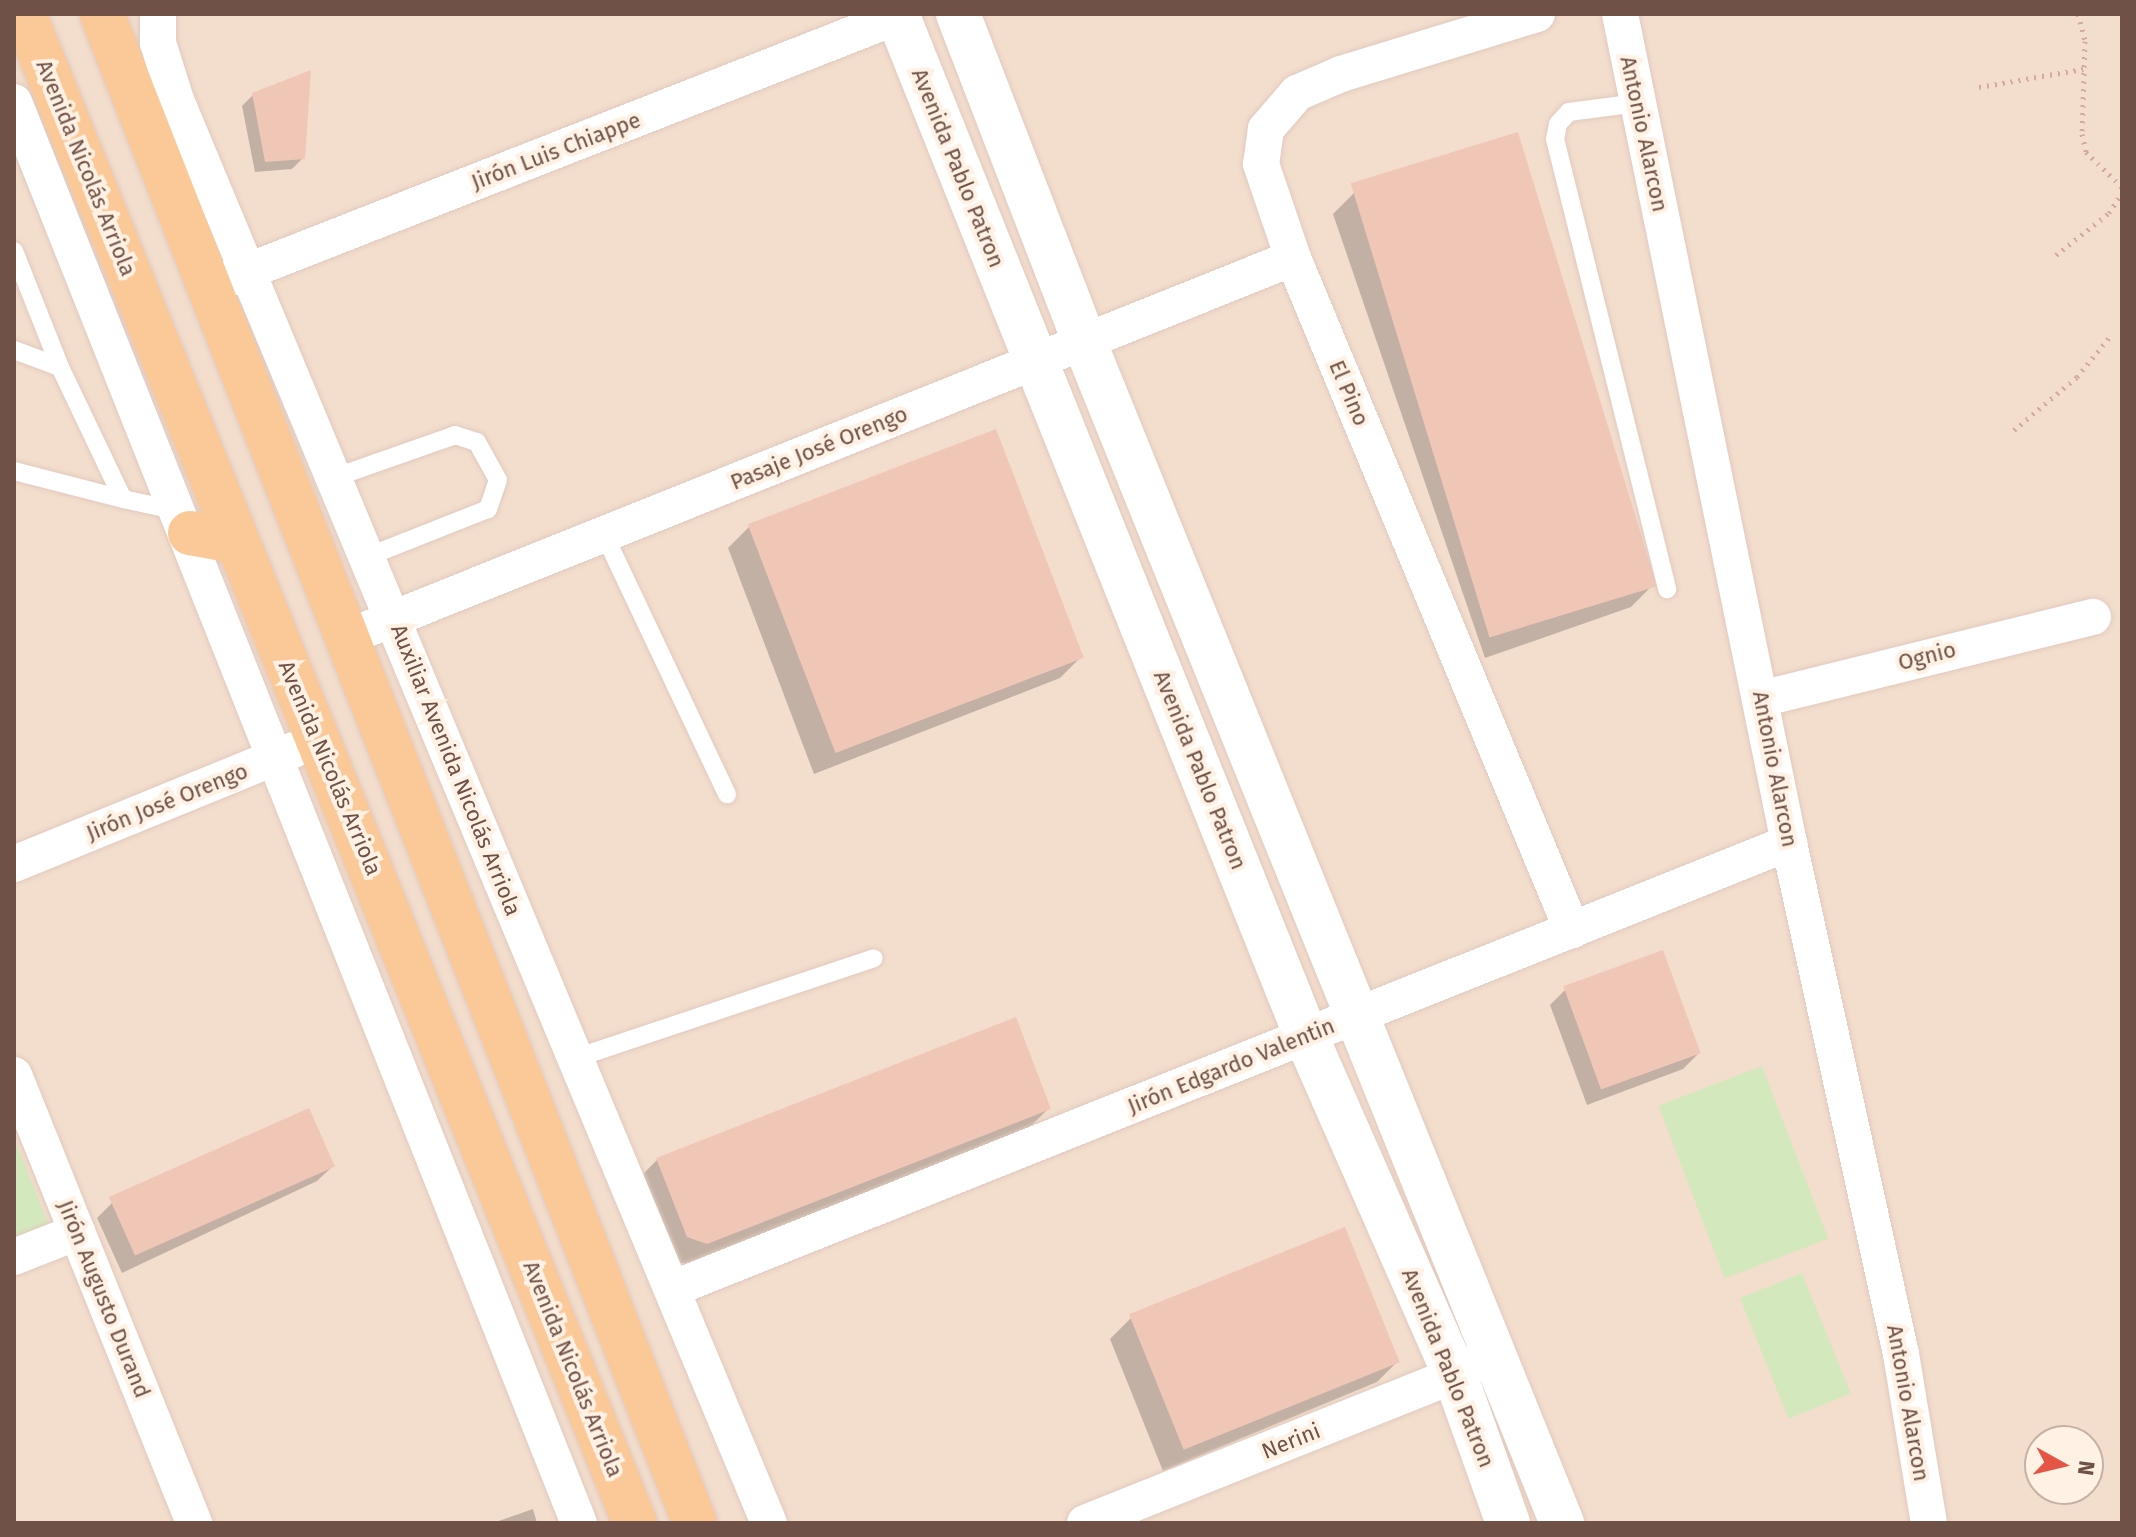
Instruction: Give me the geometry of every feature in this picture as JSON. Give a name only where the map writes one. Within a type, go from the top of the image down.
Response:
[{"type":"main road","name":"Avenida Nicolás Arriola","points":[[24,14],[234,541],[320,739],[629,1521]]},
{"type":"main road","points":[[102,14],[695,1523]]},
{"type":"main road","points":[[185,523],[234,541]]},
{"type":"street","name":"Auxiliar Avenida Nicolás Arriola","points":[[158,14],[158,43],[176,100],[251,270],[573,1059],[769,1523]]},
{"type":"street","points":[[958,14],[1084,341],[1562,1523]]},
{"type":"street","name":"El Pino","points":[[1537,14],[1341,74],[1297,93],[1266,129],[1261,164],[1293,258],[1572,930]]},
{"type":"street","name":"Antonio Alarcon","points":[[1620,14],[1789,843],[1901,1354],[1929,1523]]},
{"type":"street","name":"Jirón Luis Chiappe","points":[[207,287],[899,15]]},
{"type":"street","name":"Avenida Pablo Patron","points":[[899,15],[1306,1036],[1455,1375],[1508,1523]]},
{"type":"street","points":[[14,102],[185,523],[274,758],[579,1523]]},
{"type":"street","name":"Pasaje José Orengo","points":[[345,638],[1293,258]]},
{"type":"street","points":[[1092,501],[1145,490]]},
{"type":"street","name":"Ognio","points":[[1761,699],[2093,617]]},
{"type":"street","name":"Jirón José Orengo","points":[[14,864],[320,739]]},
{"type":"street","name":"Jirón Edgardo Valentin","points":[[672,1289],[1789,843]]},
{"type":"street","name":"Jirón Augusto Durand","points":[[14,1075],[194,1523]]},
{"type":"street","points":[[14,1257],[77,1232]]},
{"type":"street","name":"Nerini","points":[[1085,1523],[1122,1517],[1455,1375],[1495,1351]]},
{"type":"lane","points":[[1638,103],[1569,112],[1558,124],[1555,139],[1667,589]]},
{"type":"lane","points":[[14,251],[60,367],[123,499]]},
{"type":"lane","points":[[14,350],[60,367]]},
{"type":"lane","points":[[336,477],[455,435],[477,442],[498,480],[488,509],[369,556]]},
{"type":"lane","points":[[14,471],[123,499],[185,523]]},
{"type":"lane","points":[[604,534],[727,794]]},
{"type":"lane","points":[[573,1059],[874,958]]},
{"type":"path","points":[[2056,255],[2109,213],[2122,190],[2086,152],[2085,41],[2078,14]]},
{"type":"path","points":[[1979,87],[2083,69]]},
{"type":"path","points":[[2014,430],[2077,377],[2112,334]]},
{"type":"shaded area","points":[[14,14],[2122,14],[2122,1523],[14,1523]]},
{"type":"green space","points":[[1762,1066],[1828,1239],[1725,1278],[1658,1106]]},
{"type":"green space","points":[[14,1138],[49,1225],[14,1239]]},
{"type":"green space","points":[[1802,1273],[1851,1394],[1789,1419],[1740,1298]]},
{"type":"building","points":[[311,70],[305,159],[265,162],[252,93]]},
{"type":"building","points":[[1518,132],[1657,586],[1490,637],[1351,183]]},
{"type":"building","points":[[996,429],[1084,658],[835,753],[748,524]]},
{"type":"building","points":[[1663,950],[1701,1053],[1601,1090],[1563,986]]},
{"type":"building","points":[[1016,1017],[1051,1109],[707,1244],[687,1237],[656,1158]]},
{"type":"building","points":[[309,1108],[335,1166],[135,1256],[109,1197]]},
{"type":"building","points":[[1345,1227],[1400,1362],[1184,1450],[1129,1314]]}]
